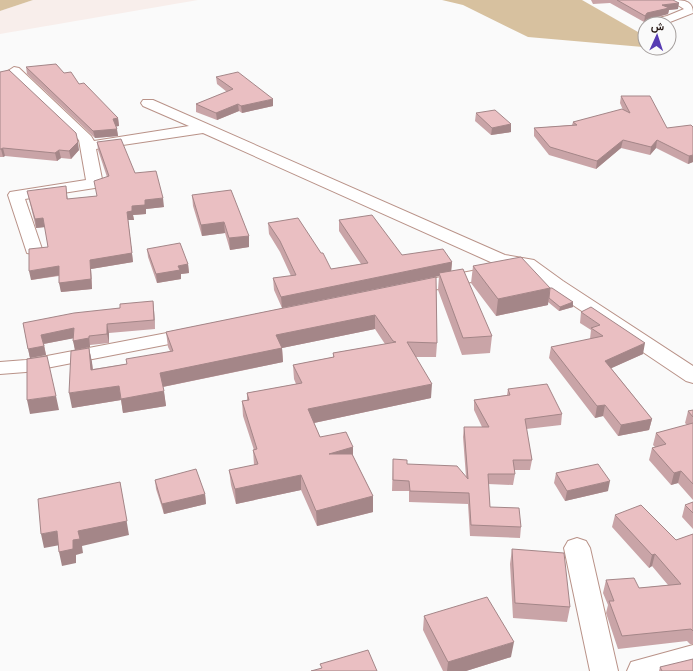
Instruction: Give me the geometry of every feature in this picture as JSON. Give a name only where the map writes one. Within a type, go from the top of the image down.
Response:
[{"type":"street","points":[[676,0],[687,5],[690,10],[677,16]]},
{"type":"street","points":[[14,71],[86,139],[95,184],[16,195],[32,249]]},
{"type":"street","points":[[148,103],[501,260],[528,264],[556,285],[693,376]]},
{"type":"street","points":[[88,145],[129,141],[206,128]]},
{"type":"street","points":[[396,292],[528,264]]},
{"type":"street","points":[[0,368],[41,364],[209,331]]},
{"type":"street","points":[[577,548],[604,671]]},
{"type":"street","points":[[641,671],[693,657]]},
{"type":"shaded area","points":[[0,0],[33,0],[0,11]]},
{"type":"shaded area","points":[[33,0],[198,0],[0,34],[0,11]]},
{"type":"shaded area","points":[[442,0],[582,0],[637,31],[637,46],[528,37],[463,5]]},
{"type":"building","points":[[617,0],[673,0],[679,3],[662,5],[669,8],[647,13],[645,16]]},
{"type":"building","points":[[56,64],[64,73],[71,72],[79,84],[84,83],[118,118],[113,119],[117,129],[93,131],[26,67]]},
{"type":"building","points":[[9,70],[76,133],[78,142],[69,151],[59,150],[55,153],[3,148],[0,149],[0,72]]},
{"type":"building","points":[[238,72],[273,99],[241,106],[238,104],[216,113],[196,104],[233,89],[216,77]]},
{"type":"building","points":[[621,96],[650,96],[667,128],[691,125],[693,127],[693,155],[689,156],[657,140],[651,147],[623,140],[597,161],[550,147],[534,128],[577,125],[573,122],[622,109],[630,113]]},
{"type":"building","points":[[495,110],[511,124],[492,128],[476,113]]},
{"type":"building","points":[[121,139],[135,173],[156,171],[163,198],[145,200],[145,205],[132,206],[132,211],[127,212],[132,253],[90,260],[91,279],[59,283],[59,266],[29,271],[29,249],[48,247],[43,218],[35,219],[27,191],[66,186],[67,199],[97,196],[94,181],[109,176],[97,142]]},
{"type":"building","points":[[231,190],[249,236],[229,238],[224,222],[201,225],[192,195]]},
{"type":"building","points":[[372,215],[402,255],[443,249],[452,262],[281,297],[273,278],[296,275],[280,241],[268,223],[298,218],[321,253],[323,253],[331,269],[368,263],[339,220]]},
{"type":"building","points":[[180,243],[188,264],[178,266],[180,270],[156,274],[147,249]]},
{"type":"building","points":[[521,257],[550,288],[498,299],[473,266]]},
{"type":"building","points":[[463,269],[492,336],[463,338],[439,273]]},
{"type":"building","points":[[436,277],[437,343],[407,342],[432,384],[308,409],[320,437],[346,432],[353,447],[329,454],[352,454],[373,496],[316,511],[301,475],[235,489],[229,470],[258,464],[253,450],[257,449],[242,401],[249,400],[247,393],[302,383],[293,365],[334,357],[333,353],[396,342],[393,341],[375,315],[276,335],[282,348],[160,373],[164,391],[121,399],[119,386],[69,393],[71,351],[89,348],[91,370],[127,364],[126,359],[173,351],[166,332]]},
{"type":"building","points":[[550,288],[573,302],[560,307],[549,298]]},
{"type":"building","points":[[153,301],[154,320],[107,324],[107,334],[89,336],[89,338],[73,341],[74,328],[41,335],[44,346],[28,349],[23,323],[74,313],[120,308],[120,304]]},
{"type":"building","points":[[591,307],[645,343],[605,361],[652,419],[621,425],[605,405],[597,406],[551,347],[603,336],[591,328],[600,325],[581,312]]},
{"type":"building","points":[[47,356],[56,396],[27,400],[27,359]]},
{"type":"building","points":[[547,384],[562,414],[525,419],[532,460],[513,460],[515,474],[488,474],[490,507],[519,508],[521,527],[471,525],[469,493],[410,491],[409,481],[393,480],[393,459],[407,460],[407,464],[457,466],[468,479],[464,427],[489,427],[474,400],[510,395],[508,389]]},
{"type":"building","points":[[693,410],[693,417],[688,411]]},
{"type":"building","points":[[693,423],[693,484],[681,471],[674,473],[652,448],[666,444],[656,433]]},
{"type":"building","points":[[598,464],[610,481],[567,491],[556,473]]},
{"type":"building","points":[[196,469],[205,494],[162,504],[155,480]]},
{"type":"building","points":[[120,482],[127,521],[78,531],[80,539],[73,540],[73,549],[59,552],[57,531],[41,534],[38,499]]},
{"type":"building","points":[[693,502],[693,513],[685,505]]},
{"type":"building","points":[[641,505],[676,540],[693,534],[693,631],[691,629],[622,636],[609,601],[614,601],[606,580],[634,578],[639,588],[681,584],[655,554],[652,555],[615,515]]},
{"type":"building","points":[[512,549],[564,553],[570,607],[515,603]]},
{"type":"building","points":[[487,597],[514,642],[448,662],[424,616]]},
{"type":"building","points":[[368,650],[377,671],[311,671],[322,668],[320,664]]},
{"type":"building","points":[[693,659],[693,671],[662,671],[660,667]]}]
